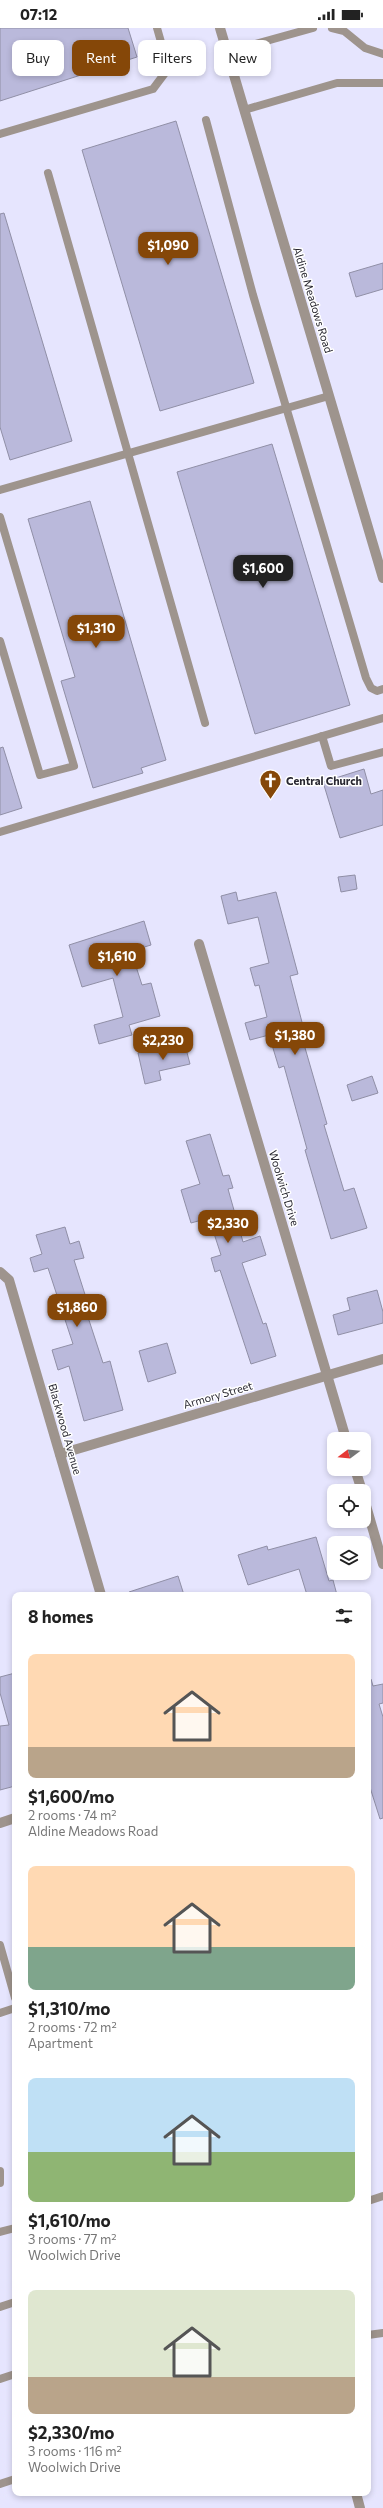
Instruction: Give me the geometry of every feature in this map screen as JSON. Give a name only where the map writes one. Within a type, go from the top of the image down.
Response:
[{"type":"street","name":"Aldine Meadows Road","points":[[220,28],[224,40]]},
{"type":"street","name":"Aldine Meadows Road","points":[[234,76],[383,578]]},
{"type":"street","name":"Woolwich Drive","points":[[199,944],[344,1432]]},
{"type":"street","name":"Blackwood Avenue","points":[[0,1272],[8,1280],[100,1592]]},
{"type":"street","name":"Armory Street","points":[[60,1454],[383,1359]]},
{"type":"street","points":[[371,1523],[383,1564]]},
{"type":"street","points":[[0,1823],[12,1819]]},
{"type":"street","points":[[357,2496],[360,2508]]},
{"type":"lane","points":[[0,134],[153,89],[165,73],[163,49],[157,28]]},
{"type":"lane","points":[[270,40],[312,28]]},
{"type":"lane","points":[[332,28],[344,31],[365,48],[383,54]]},
{"type":"lane","points":[[244,110],[337,83],[383,83]]},
{"type":"lane","points":[[206,120],[286,408],[366,678],[372,688],[376,691],[383,689]]},
{"type":"lane","points":[[48,173],[205,723]]},
{"type":"lane","points":[[0,490],[329,396]]},
{"type":"lane","points":[[0,517],[74,766],[40,775],[0,641]]},
{"type":"lane","points":[[0,832],[383,718]]},
{"type":"lane","points":[[322,736],[331,766],[383,752]]},
{"type":"lane","points":[[0,1945],[12,1987]]},
{"type":"lane","points":[[0,2013],[12,2009]]},
{"type":"lane","points":[[0,2171],[0,2184]]},
{"type":"lane","points":[[371,2200],[383,2196]]},
{"type":"lane","points":[[0,2232],[12,2229]]},
{"type":"lane","points":[[0,2307],[12,2303]]},
{"type":"lane","points":[[371,2335],[383,2333]]},
{"type":"lane","points":[[0,2379],[12,2375]]},
{"type":"lane","points":[[0,2484],[12,2480]]},
{"type":"building","points":[[0,28],[128,28],[137,57],[130,59],[130,40],[72,40],[72,76],[78,76],[0,101]]},
{"type":"building","points":[[176,121],[254,383],[160,411],[82,150]]},
{"type":"building","points":[[4,213],[72,441],[10,460],[0,427],[0,214]]},
{"type":"building","points":[[383,263],[383,289],[356,297],[349,273]]},
{"type":"building","points":[[272,444],[350,705],[255,734],[177,472]]},
{"type":"building","points":[[90,501],[166,760],[141,768],[143,773],[93,788],[61,681],[75,677],[28,519]]},
{"type":"building","points":[[3,747],[22,808],[0,815],[0,748]]},
{"type":"building","points":[[364,769],[371,794],[383,790],[383,825],[340,838],[323,782]]},
{"type":"building","points":[[355,875],[357,889],[341,892],[338,877]]},
{"type":"building","points":[[236,892],[238,901],[276,892],[298,974],[290,976],[303,1026],[299,1027],[327,1124],[324,1125],[344,1191],[354,1188],[367,1228],[331,1239],[305,1150],[307,1149],[284,1066],[279,1068],[269,1035],[250,1040],[245,1023],[267,1017],[259,985],[255,986],[250,968],[269,963],[258,917],[228,924],[221,896]]},
{"type":"building","points":[[144,921],[151,945],[131,951],[142,985],[151,983],[160,1016],[129,1025],[132,1035],[99,1044],[94,1025],[123,1017],[113,978],[82,987],[69,945]]},
{"type":"building","points":[[184,1041],[190,1064],[159,1071],[161,1080],[145,1084],[138,1053]]},
{"type":"building","points":[[372,1076],[378,1093],[352,1101],[347,1085]]},
{"type":"building","points":[[210,1134],[223,1176],[229,1175],[233,1188],[228,1189],[243,1242],[260,1236],[266,1255],[242,1263],[263,1324],[266,1323],[276,1356],[251,1364],[220,1270],[215,1272],[211,1258],[221,1255],[209,1218],[191,1223],[181,1190],[200,1184],[186,1141]]},
{"type":"building","points":[[65,1227],[70,1244],[79,1241],[84,1258],[74,1260],[89,1307],[85,1308],[103,1363],[110,1361],[123,1410],[84,1421],[69,1366],[58,1370],[52,1350],[73,1344],[48,1268],[34,1272],[30,1258],[42,1254],[36,1235]]},
{"type":"building","points":[[377,1290],[383,1312],[383,1323],[338,1335],[333,1315],[350,1310],[347,1298]]},
{"type":"building","points":[[167,1343],[176,1373],[148,1382],[139,1351]]},
{"type":"building","points":[[316,1537],[327,1574],[327,1580],[333,1580],[336,1592],[306,1592],[299,1569],[248,1585],[238,1555],[267,1546],[268,1550]]},
{"type":"building","points":[[178,1576],[183,1592],[129,1592]]},
{"type":"building","points":[[12,1674],[12,1787],[0,1790],[0,1726],[9,1725],[0,1693],[0,1677]]},
{"type":"building","points":[[371,1679],[373,1686],[383,1684],[383,1703],[379,1704],[383,1717],[383,1818],[380,1819],[371,1790]]},
{"type":"place","name":"Central Church","points":[[270,800]]}]
